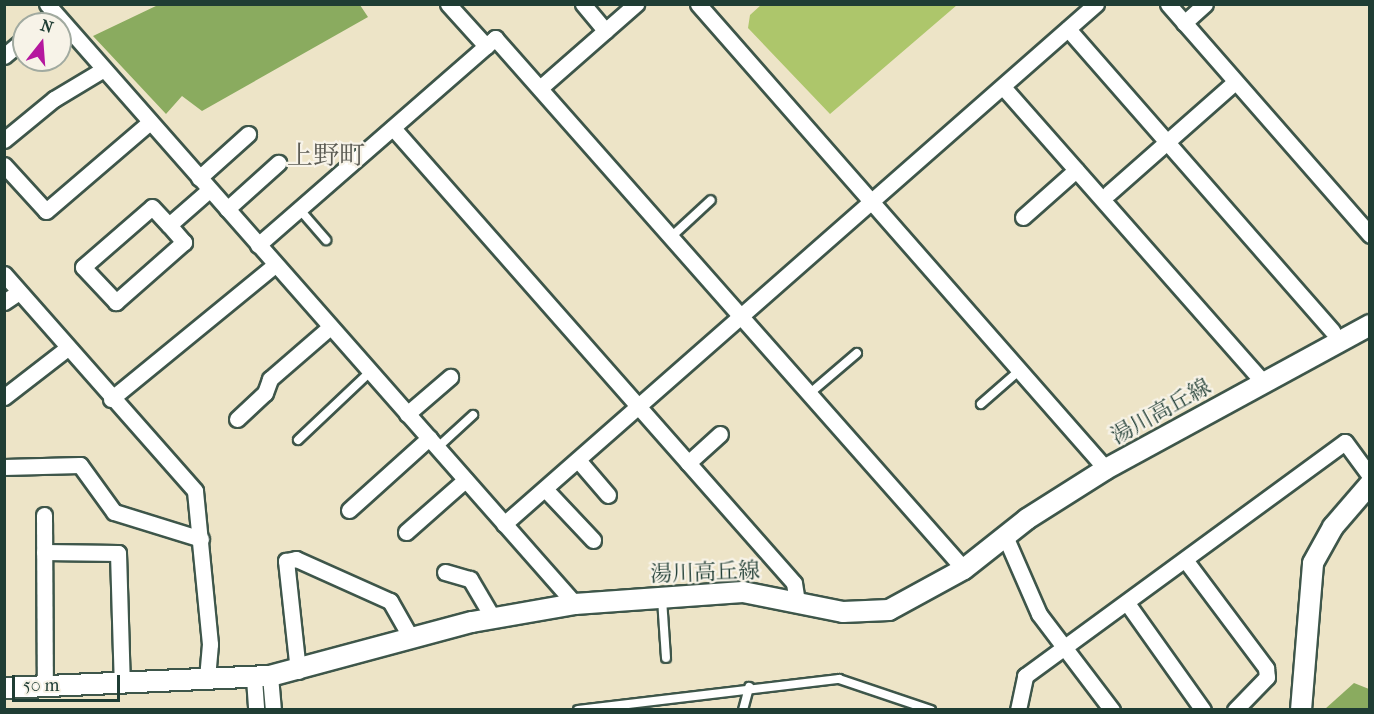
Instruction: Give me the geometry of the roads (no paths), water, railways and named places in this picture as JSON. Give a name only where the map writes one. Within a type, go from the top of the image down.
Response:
[{"type":"street","points":[[448,4],[486,46]]},
{"type":"street","points":[[583,4],[606,31]]},
{"type":"street","points":[[540,88],[636,4]]},
{"type":"street","points":[[698,4],[1106,469]]},
{"type":"street","points":[[504,524],[1096,4]]},
{"type":"street","points":[[1168,4],[1370,235]]},
{"type":"street","points":[[1184,23],[1205,4]]},
{"type":"street","points":[[51,8],[574,604]]},
{"type":"street","points":[[1068,29],[1332,331]]},
{"type":"street","points":[[258,245],[495,38],[964,569]]},
{"type":"street","points":[[4,140],[54,99],[104,69]]},
{"type":"street","points":[[1109,193],[1235,82]]},
{"type":"street","points":[[1003,87],[1264,383]]},
{"type":"street","points":[[4,165],[46,211],[150,122]]},
{"type":"street","points":[[393,128],[794,582],[797,602]]},
{"type":"street","points":[[169,225],[248,134]]},
{"type":"street","points":[[227,209],[278,163]]},
{"type":"street","points":[[1023,217],[1076,170]]},
{"type":"street","points":[[152,207],[169,225],[184,242],[116,302],[83,267],[152,207]]},
{"type":"street","points":[[111,399],[276,265]]},
{"type":"street","points":[[4,274],[66,349],[195,491],[210,644],[207,681]]},
{"type":"street","points":[[4,302],[19,292]]},
{"type":"street","name":"湯川高丘線","points":[[4,688],[262,677],[298,671],[411,638],[493,618],[574,604],[744,592],[843,612],[889,610],[964,569],[1005,536],[1106,469],[1370,325]]},
{"type":"street","points":[[237,420],[265,393],[270,379],[330,327]]},
{"type":"street","points":[[4,397],[66,349]]},
{"type":"street","points":[[407,414],[450,377]]},
{"type":"street","points":[[688,463],[720,434]]},
{"type":"street","points":[[1018,710],[1025,676],[1186,561],[1345,442],[1370,476]]},
{"type":"street","points":[[348,510],[433,443]]},
{"type":"street","points":[[578,460],[608,495]]},
{"type":"street","points":[[4,467],[80,465],[114,512],[201,539]]},
{"type":"street","points":[[406,532],[465,480]]},
{"type":"street","points":[[1301,710],[1313,563],[1328,533],[1370,484]]},
{"type":"street","points":[[545,489],[593,540]]},
{"type":"street","points":[[44,514],[45,686]]},
{"type":"street","points":[[1005,536],[1039,614],[1066,646],[1112,710]]},
{"type":"street","points":[[44,552],[118,553],[122,684]]},
{"type":"street","points":[[298,671],[286,561],[296,559],[390,601],[411,638]]},
{"type":"street","points":[[1186,561],[1266,668],[1267,677],[1235,710]]},
{"type":"street","points":[[446,572],[470,579],[493,618]]},
{"type":"street","points":[[1127,603],[1203,710]]},
{"type":"street","points":[[256,710],[262,677]]},
{"type":"street","points":[[262,677],[273,710]]},
{"type":"lane","points":[[671,237],[711,200]]},
{"type":"lane","points":[[300,210],[326,240]]},
{"type":"lane","points":[[809,394],[857,353]]},
{"type":"lane","points":[[981,404],[1020,370]]},
{"type":"lane","points":[[298,440],[370,372]]},
{"type":"lane","points":[[433,443],[473,415]]},
{"type":"lane","points":[[662,598],[666,658]]},
{"type":"lane","points":[[578,710],[619,702],[839,679],[931,710]]},
{"type":"lane","points":[[743,710],[749,687]]},
{"type":"lane","points":[[614,710],[619,702]]},
{"type":"district","name":"上野町","points":[[326,156]]}]
